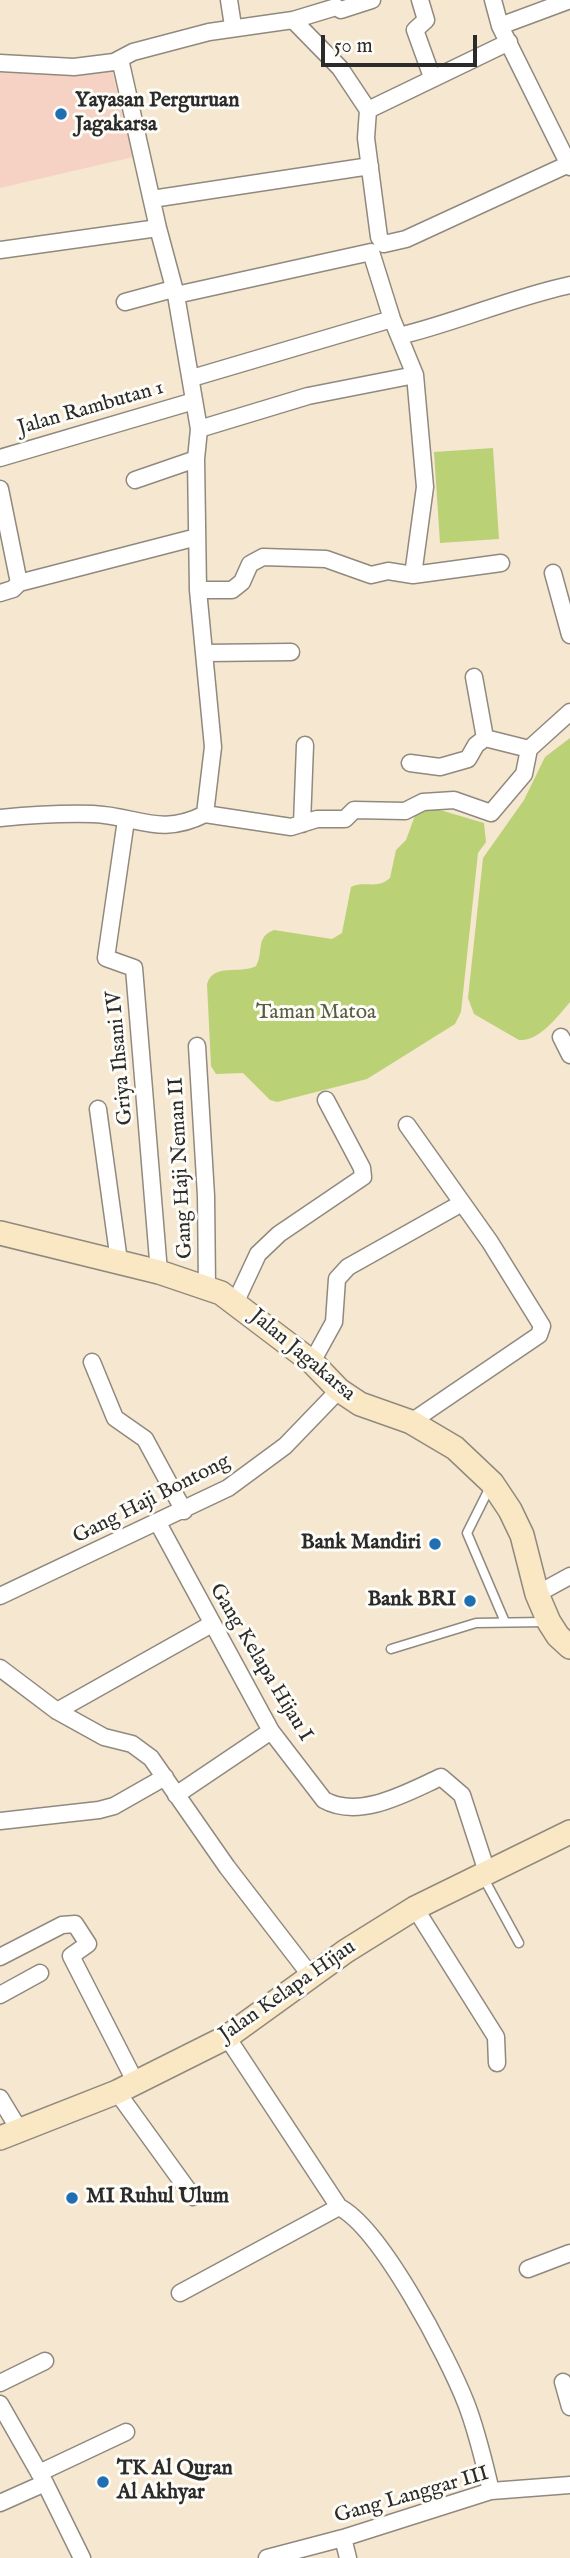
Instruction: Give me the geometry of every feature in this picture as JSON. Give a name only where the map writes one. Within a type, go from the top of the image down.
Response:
[{"type":"main road","name":"Jalan Jagakarsa","points":[[0,1233],[119,1261],[207,1287],[236,1301],[312,1362],[339,1390],[360,1404],[411,1422],[455,1448],[492,1483],[522,1535],[537,1594],[549,1622],[558,1636],[570,1647]]},
{"type":"main road","name":"Jalan Kelapa Hijau","points":[[10,2135],[127,2088],[227,2037],[311,1976],[415,1908],[570,1832]]},
{"type":"street","points":[[229,0],[233,26]]},
{"type":"street","points":[[0,62],[74,66],[120,59],[171,41],[233,26],[293,20],[335,6],[341,10],[372,0]]},
{"type":"street","points":[[420,0],[426,20],[415,30],[432,77]]},
{"type":"street","points":[[293,20],[340,68],[368,110],[365,125],[379,237],[384,244],[406,239],[569,165],[500,26],[493,0]]},
{"type":"street","points":[[500,26],[570,0]]},
{"type":"street","points":[[368,110],[509,42]]},
{"type":"street","points":[[120,59],[175,292],[199,429],[196,459],[198,590],[213,747],[205,814]]},
{"type":"street","points":[[152,199],[370,166]]},
{"type":"street","points":[[0,250],[158,228]]},
{"type":"street","points":[[125,302],[369,251],[373,254],[392,319],[415,375],[425,487],[413,575]]},
{"type":"street","points":[[407,334],[570,285]]},
{"type":"street","points":[[192,378],[392,319]]},
{"type":"street","points":[[199,429],[308,396],[415,375]]},
{"type":"street","name":"Jalan Rambutan 1","points":[[0,458],[194,401]]},
{"type":"street","points":[[135,480],[196,459]]},
{"type":"street","points":[[0,489],[19,583]]},
{"type":"street","points":[[0,593],[13,589],[19,583],[197,537]]},
{"type":"street","points":[[198,590],[232,590],[242,582],[250,564],[263,557],[326,559],[371,575],[388,571],[413,575],[501,563]]},
{"type":"street","points":[[553,573],[570,635]]},
{"type":"street","points":[[205,653],[291,652]]},
{"type":"street","points":[[474,677],[485,738]]},
{"type":"street","points":[[0,818],[97,814],[170,826],[187,823],[205,814],[291,827],[317,819],[345,819],[354,810],[405,811],[423,802],[454,800],[491,813],[524,774],[529,749],[561,716],[570,712]]},
{"type":"street","points":[[485,738],[529,749]]},
{"type":"street","points":[[410,763],[440,767],[468,759],[476,745],[485,738]]},
{"type":"street","points":[[302,824],[305,745]]},
{"type":"street","name":"Griya Ihsani IV","points":[[126,820],[106,958],[134,968],[159,1272]]},
{"type":"street","points":[[561,1037],[570,1055]]},
{"type":"street","name":"Gang Haji Neman II","points":[[197,1046],[206,1196],[207,1287]]},
{"type":"street","points":[[236,1301],[257,1254],[279,1234],[363,1177],[362,1168],[326,1100]]},
{"type":"street","points":[[98,1109],[119,1261]]},
{"type":"street","points":[[407,1125],[462,1203],[542,1326],[539,1335],[411,1422]]},
{"type":"street","points":[[312,1362],[334,1322],[337,1279],[348,1267],[462,1203]]},
{"type":"street","points":[[92,1362],[115,1418],[145,1439],[184,1511]]},
{"type":"street","name":"Gang Haji Bontong","points":[[0,1596],[184,1511],[258,1468],[325,1408],[339,1390]]},
{"type":"street","name":"Gang Kelapa Hijau I","points":[[158,1523],[211,1625],[271,1731],[324,1800],[332,1804],[366,1806],[383,1802],[440,1777],[455,1786],[462,1795],[484,1873]]},
{"type":"street","points":[[537,1594],[570,1576]]},
{"type":"street","points":[[57,1711],[211,1625]]},
{"type":"street","points":[[0,1668],[57,1711],[104,1737],[132,1744],[151,1758],[311,1976]]},
{"type":"street","points":[[176,1795],[271,1731]]},
{"type":"street","points":[[0,1821],[114,1806],[165,1777]]},
{"type":"street","points":[[415,1908],[496,2037],[497,2063]]},
{"type":"street","points":[[0,1957],[62,1925],[75,1924],[88,1944],[71,1956],[127,2088],[193,2197]]},
{"type":"street","points":[[0,1995],[40,1973]]},
{"type":"street","points":[[227,2037],[339,2207],[353,2214],[374,2238],[439,2347],[466,2403],[491,2491]]},
{"type":"street","points":[[0,2098],[10,2135]]},
{"type":"street","points":[[180,2293],[339,2207]]},
{"type":"street","points":[[528,2269],[570,2253]]},
{"type":"street","points":[[0,2383],[45,2361]]},
{"type":"street","points":[[563,2382],[570,2407]]},
{"type":"street","points":[[0,2404],[42,2478],[82,2558]]},
{"type":"street","points":[[0,2503],[126,2431]]},
{"type":"street","name":"Gang Langgar III","points":[[267,2558],[343,2538],[491,2491],[570,2485]]},
{"type":"street","points":[[343,2538],[348,2558]]},
{"type":"lane","points":[[492,1483],[467,1532],[505,1622]]},
{"type":"lane","points":[[391,1649],[476,1623],[549,1622]]},
{"type":"lane","points":[[484,1873],[519,1942]]},
{"type":"shaded area","name":"Yayasan Perguruan Jagakarsa","points":[[0,68],[14,72],[112,71],[133,157],[0,188]]},
{"type":"green space","points":[[493,448],[499,539],[440,543],[434,452]]},
{"type":"green space","points":[[570,738],[570,1002],[541,1033],[526,1040],[519,1040],[474,1014],[468,998],[483,858],[524,800],[545,757]]},
{"type":"green space","name":"Taman Matoa","points":[[417,810],[440,810],[484,823],[486,842],[478,853],[461,1012],[455,1024],[367,1079],[277,1102],[270,1100],[243,1073],[216,1074],[211,1066],[207,984],[210,977],[221,971],[256,966],[264,937],[274,930],[332,939],[342,933],[351,887],[385,882],[390,878],[396,850],[406,840]]},
{"type":"place","name":"Yayasan Perguruan Jagakarsa","points":[[61,114]]},
{"type":"place","name":"Bank Mandiri","points":[[435,1544]]},
{"type":"place","name":"Bank BRI","points":[[470,1601]]},
{"type":"place","name":"MI Ruhul Ulum","points":[[72,2198]]},
{"type":"place","name":"TK Al Quran Al Akhyar","points":[[103,2482]]}]
